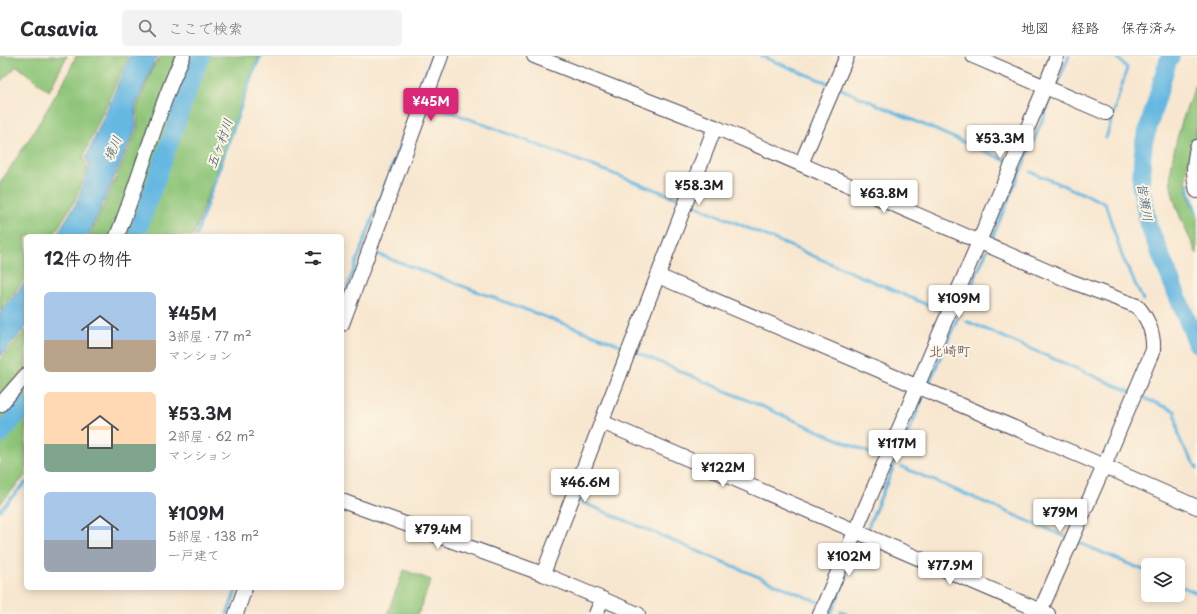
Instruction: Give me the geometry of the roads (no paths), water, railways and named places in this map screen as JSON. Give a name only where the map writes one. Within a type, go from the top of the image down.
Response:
[{"type":"street","points":[[118,234],[151,138],[183,56]]},
{"type":"street","points":[[344,319],[441,56]]},
{"type":"street","points":[[534,56],[715,126],[1070,281],[1137,306],[1144,313],[1153,340],[1153,350],[1042,613],[602,422]]},
{"type":"street","points":[[801,164],[847,56]]},
{"type":"street","points":[[973,56],[1106,113]]},
{"type":"street","points":[[820,614],[861,534],[1052,90],[1057,56]]},
{"type":"street","points":[[544,574],[715,126]]},
{"type":"street","points":[[1197,147],[1194,163],[1194,179],[1197,191]]},
{"type":"street","points":[[658,276],[1197,507]]},
{"type":"street","points":[[0,405],[24,377]]},
{"type":"street","points":[[344,502],[544,574],[638,614]]},
{"type":"street","points":[[236,614],[244,590]]},
{"type":"street","points":[[596,614],[602,599]]},
{"type":"water","name":"境川","points":[[130,56],[158,56],[153,64],[135,108],[136,128],[89,234],[57,234],[77,202],[89,166],[86,158]]},
{"type":"water","points":[[24,283],[24,329],[0,357],[0,313]]},
{"type":"waterway","points":[[137,234],[201,56]]},
{"type":"waterway","name":"五ヶ村川","points":[[197,234],[252,75],[261,56]]},
{"type":"waterway","points":[[390,172],[432,56]]},
{"type":"waterway","points":[[761,56],[830,84]]},
{"type":"waterway","points":[[1056,88],[1069,56]]},
{"type":"waterway","points":[[1106,138],[1127,68],[1116,56]]},
{"type":"waterway","name":"皆瀬川","points":[[1171,56],[1168,61],[1144,142],[1141,187],[1148,224],[1197,344]]},
{"type":"waterway","points":[[839,88],[1007,161]]},
{"type":"waterway","points":[[990,243],[1053,95]]},
{"type":"waterway","points":[[433,105],[682,200]]},
{"type":"waterway","points":[[1194,143],[1197,132]]},
{"type":"waterway","points":[[1031,172],[1105,203],[1122,256],[1143,300]]},
{"type":"waterway","points":[[344,296],[387,180]]},
{"type":"waterway","points":[[1188,184],[1197,215]]},
{"type":"waterway","points":[[692,204],[944,312]]},
{"type":"waterway","points":[[928,386],[987,250]]},
{"type":"waterway","points":[[377,254],[626,347]]},
{"type":"waterway","points":[[966,321],[1131,392]]},
{"type":"waterway","points":[[634,351],[881,458]]},
{"type":"waterway","points":[[866,532],[925,393]]},
{"type":"waterway","points":[[1139,396],[1175,411],[1179,437],[1197,468]]},
{"type":"waterway","points":[[0,435],[24,406]]},
{"type":"waterway","points":[[902,467],[1068,538]]},
{"type":"waterway","name":"五ヶ村川","points":[[0,510],[24,484]]},
{"type":"waterway","points":[[576,503],[577,500],[818,602]]},
{"type":"waterway","points":[[831,614],[863,538]]},
{"type":"waterway","points":[[1077,542],[1141,569]]},
{"type":"waterway","points":[[1185,588],[1197,593]]},
{"type":"waterway","points":[[227,614],[236,590]]},
{"type":"waterway","points":[[841,612],[846,614]]},
{"type":"district","name":"北崎町","points":[[950,350]]}]
